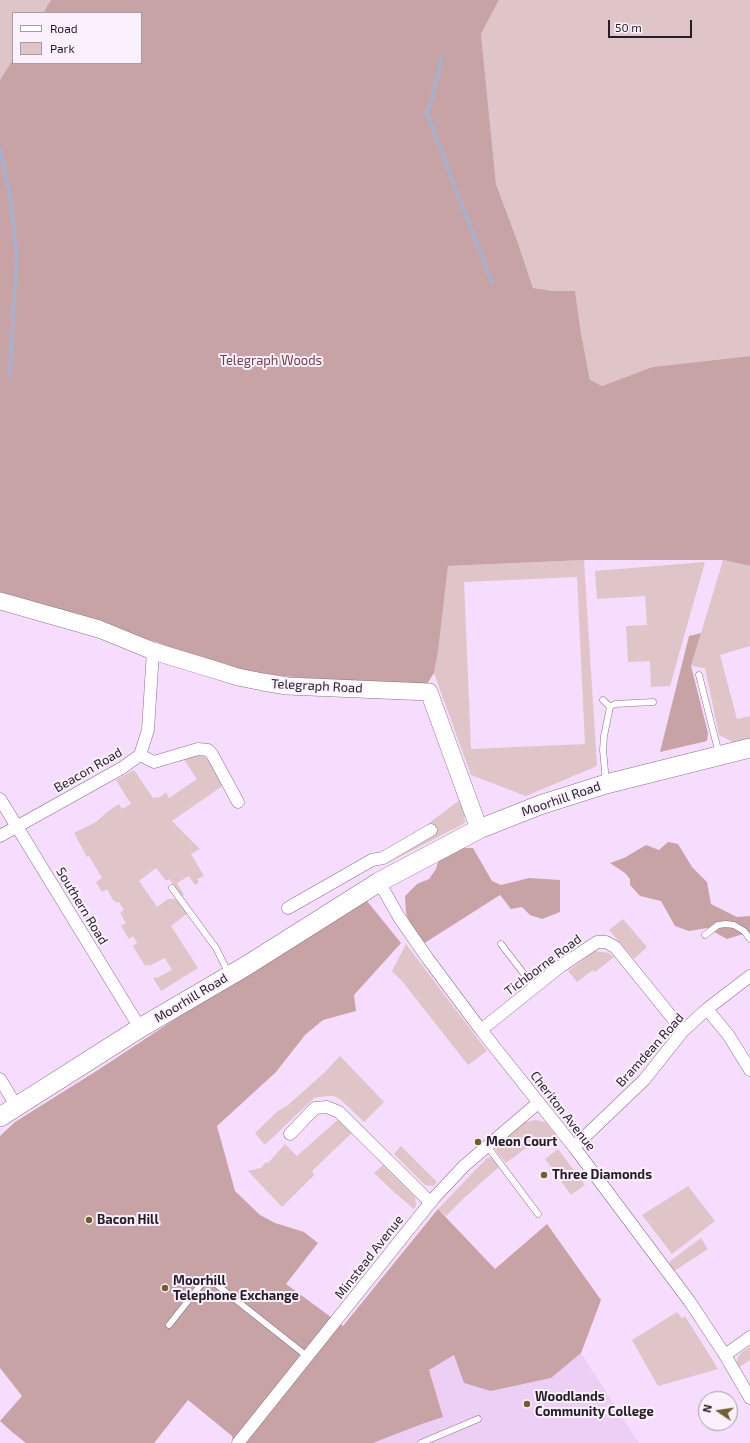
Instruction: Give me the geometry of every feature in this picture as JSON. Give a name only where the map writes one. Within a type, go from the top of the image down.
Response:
[{"type":"main road","name":"Moorhill Road","points":[[0,1117],[140,1028],[230,975],[381,881],[479,828],[540,805],[606,784],[750,748]]},
{"type":"street","name":"Telegraph Road","points":[[0,601],[99,629],[153,650],[238,677],[287,686],[429,692],[479,828]]},
{"type":"street","name":"Beacon Road","points":[[0,836],[122,768],[140,754],[148,730],[153,650]]},
{"type":"street","points":[[140,754],[154,762],[198,748],[208,750],[212,754],[238,802]]},
{"type":"street","name":"Southern Road","points":[[0,799],[18,826],[140,1028]]},
{"type":"street","points":[[288,908],[372,860],[383,858],[431,830]]},
{"type":"street","points":[[372,860],[381,881]]},
{"type":"street","name":"Cheriton Avenue","points":[[381,881],[399,917],[428,959],[481,1030],[574,1147],[690,1302],[750,1398]]},
{"type":"street","name":"Tichborne Road","points":[[481,1030],[534,987],[588,948],[597,942],[606,942],[615,947],[683,1031]]},
{"type":"street","name":"Bramdean Road","points":[[574,1147],[644,1080],[683,1031],[707,1009],[750,976]]},
{"type":"street","points":[[707,1009],[729,1036],[750,1070]]},
{"type":"street","points":[[0,1079],[17,1106]]},
{"type":"street","name":"Minstead Avenue","points":[[238,1443],[430,1202],[464,1166],[538,1103]]},
{"type":"street","points":[[290,1134],[315,1108],[327,1107],[339,1112],[430,1202]]},
{"type":"street","points":[[724,1355],[750,1338]]},
{"type":"lane","points":[[700,675],[720,755]]},
{"type":"lane","points":[[603,700],[610,707]]},
{"type":"lane","points":[[606,784],[604,736],[610,707],[615,704],[653,702]]},
{"type":"lane","points":[[172,888],[216,948],[230,975]]},
{"type":"lane","points":[[705,935],[718,925],[726,924],[734,925],[744,931],[750,939]]},
{"type":"lane","points":[[501,944],[534,987]]},
{"type":"lane","points":[[487,1146],[538,1214]]},
{"type":"lane","points":[[169,1325],[207,1277],[308,1357]]},
{"type":"lane","points":[[421,1443],[478,1419]]},
{"type":"shaded area","name":"Woodlands Community College","points":[[581,1353],[639,1443],[373,1443],[442,1417],[429,1370],[454,1355],[491,1391],[551,1378]]},
{"type":"green space","points":[[0,0],[51,0],[44,12],[12,12],[12,61],[0,80]]},
{"type":"green space","name":"Telegraph Woods","points":[[51,0],[499,0],[481,34],[496,184],[533,288],[554,291],[575,291],[590,380],[602,386],[652,367],[750,356],[750,566],[723,560],[584,560],[448,566],[438,652],[434,673],[427,684],[303,678],[233,671],[156,642],[107,626],[0,596],[0,80],[12,61],[12,64],[142,64],[142,12],[44,12]]},
{"type":"green space","points":[[499,0],[750,0],[750,356],[652,367],[602,386],[590,381],[575,292],[533,288],[496,184],[481,34]]},
{"type":"green space","points":[[584,560],[597,766],[526,796],[471,775],[434,673],[438,652],[448,566]],"holes":[[[577,577],[585,744],[471,749],[464,582]]]},
{"type":"green space","points":[[723,560],[750,566],[750,646],[720,655],[737,719],[750,716],[750,739],[733,742],[719,735],[705,668],[691,666]]},
{"type":"green space","points":[[705,562],[670,686],[651,687],[650,661],[628,662],[626,626],[647,625],[645,596],[597,599],[595,571]]},
{"type":"green space","points":[[701,633],[691,666],[708,733],[707,741],[660,752],[689,636]]},
{"type":"green space","points":[[196,754],[203,755],[214,766],[221,787],[172,821],[200,849],[191,854],[204,876],[197,879],[199,882],[195,885],[189,876],[177,883],[184,895],[182,896],[169,879],[166,881],[156,868],[139,881],[157,907],[168,899],[175,899],[188,913],[171,926],[198,968],[161,991],[153,978],[157,978],[172,970],[165,958],[149,966],[148,964],[145,966],[133,946],[137,943],[133,936],[129,939],[121,926],[126,923],[120,913],[124,910],[119,902],[117,903],[113,900],[107,889],[102,892],[96,882],[102,878],[89,856],[87,857],[74,833],[96,822],[108,811],[119,804],[122,809],[131,804],[116,780],[134,770],[153,798],[160,797],[166,792],[169,798],[197,779],[183,758]]},
{"type":"green space","points":[[461,799],[466,817],[464,817],[465,822],[463,824],[386,864],[386,862],[435,831],[429,823]]},
{"type":"green space","points":[[668,842],[678,844],[692,867],[707,882],[711,904],[737,917],[750,916],[750,934],[727,939],[707,928],[689,931],[675,926],[661,901],[640,896],[630,885],[630,879],[625,873],[610,863],[624,858],[646,845],[659,850]]},
{"type":"green space","points":[[449,848],[473,848],[492,881],[501,885],[529,878],[560,880],[560,912],[542,919],[530,915],[522,907],[511,909],[500,895],[423,944],[411,928],[406,913],[405,896],[417,884],[429,879],[436,869],[438,862]]},
{"type":"green space","points":[[367,901],[401,943],[354,995],[356,1011],[323,1020],[305,1035],[276,1072],[217,1126],[235,1191],[260,1215],[275,1223],[304,1232],[318,1243],[286,1284],[343,1326],[438,1209],[495,1269],[547,1224],[601,1300],[581,1353],[551,1378],[491,1391],[464,1383],[454,1355],[429,1370],[443,1417],[373,1443],[233,1443],[232,1436],[188,1400],[154,1443],[26,1443],[0,1421],[22,1396],[0,1368],[0,1136],[15,1122],[98,1070],[192,1008]]},
{"type":"green space","points":[[623,919],[647,947],[634,959],[609,930]]},
{"type":"green space","points":[[406,944],[487,1051],[468,1065],[402,981],[392,971]]},
{"type":"green space","points":[[595,951],[609,953],[614,957],[595,972],[593,970],[577,982],[568,971]]},
{"type":"green space","points":[[340,1056],[384,1102],[364,1122],[340,1099],[333,1096],[314,1098],[267,1143],[264,1144],[255,1133],[278,1111],[288,1105],[324,1073]]},
{"type":"green space","points":[[342,1116],[356,1129],[312,1171],[314,1175],[282,1207],[248,1171],[261,1168],[266,1162],[268,1163],[285,1144],[297,1156]]},
{"type":"green space","points":[[536,1120],[545,1122],[557,1137],[543,1146],[538,1139],[506,1163],[496,1151],[498,1143],[525,1122]]},
{"type":"green space","points":[[401,1146],[437,1182],[433,1186],[425,1185],[394,1154]]},
{"type":"green space","points":[[558,1149],[585,1185],[571,1195],[545,1159]]},
{"type":"green space","points":[[489,1157],[495,1160],[500,1166],[446,1216],[438,1209]]},
{"type":"green space","points":[[383,1165],[415,1197],[416,1205],[414,1209],[374,1173]]},
{"type":"green space","points":[[688,1186],[715,1221],[672,1254],[642,1215]]},
{"type":"green space","points":[[701,1238],[708,1249],[674,1271],[670,1265],[670,1261]]},
{"type":"green space","points":[[677,1312],[682,1318],[685,1316],[718,1369],[658,1386],[632,1340]]},
{"type":"green space","points":[[750,1347],[750,1360],[738,1368],[736,1364],[738,1357],[742,1352]]},
{"type":"waterway","points":[[441,58],[439,72],[427,114],[492,283]]},
{"type":"waterway","points":[[0,150],[10,195],[17,259],[10,376]]},
{"type":"place","name":"Meon Court","points":[[478,1142]]},
{"type":"place","name":"Three Diamonds","points":[[544,1175]]},
{"type":"place","name":"Bacon Hill","points":[[89,1220]]},
{"type":"place","name":"Moorhill Telephone Exchange","points":[[165,1288]]},
{"type":"place","name":"Woodlands Community College","points":[[527,1404]]}]
